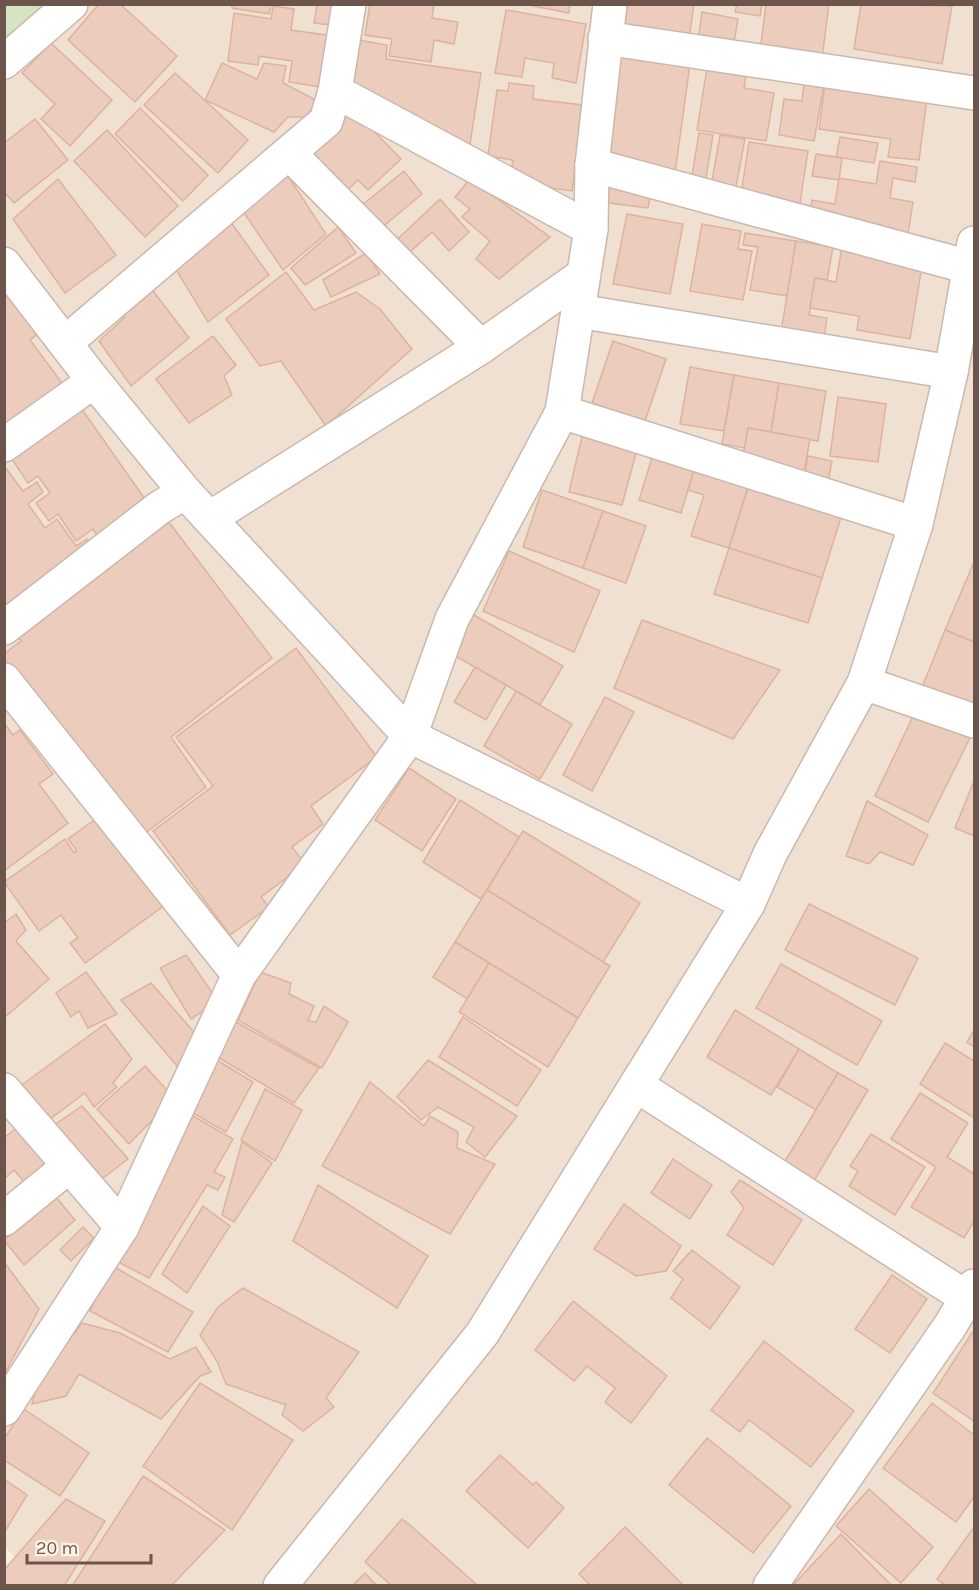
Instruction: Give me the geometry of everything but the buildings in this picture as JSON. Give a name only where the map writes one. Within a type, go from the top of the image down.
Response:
[{"type":"street","points":[[4,62],[71,4]]},
{"type":"street","points":[[65,343],[326,121],[334,91],[349,4]]},
{"type":"street","points":[[4,1409],[122,1227],[239,975],[410,736],[452,619],[562,412],[591,229],[592,165],[610,4]]},
{"type":"street","points":[[605,38],[975,93]]},
{"type":"street","points":[[334,91],[591,229]]},
{"type":"street","points":[[289,153],[481,347]]},
{"type":"street","points":[[280,1586],[482,1334],[748,904],[770,854],[864,683],[916,524],[961,354],[972,255],[592,165]]},
{"type":"street","points":[[4,264],[94,381],[185,492],[410,736],[748,904]]},
{"type":"street","points":[[210,518],[481,347],[584,275]]},
{"type":"street","points":[[578,311],[961,354]]},
{"type":"street","points":[[4,446],[94,381]]},
{"type":"street","points":[[562,412],[916,524]]},
{"type":"street","points":[[4,628],[159,507],[185,492]]},
{"type":"street","points":[[4,680],[239,975]]},
{"type":"street","points":[[864,683],[975,721]]},
{"type":"street","points":[[636,1085],[971,1292],[771,1586]]},
{"type":"street","points":[[4,1090],[122,1227]]},
{"type":"street","points":[[4,1219],[69,1166]]},
{"type":"shaded area","points":[[4,5],[974,5],[974,1585],[38,1586],[5,1546]]},
{"type":"green space","points":[[5,5],[51,5],[5,38]]}]
